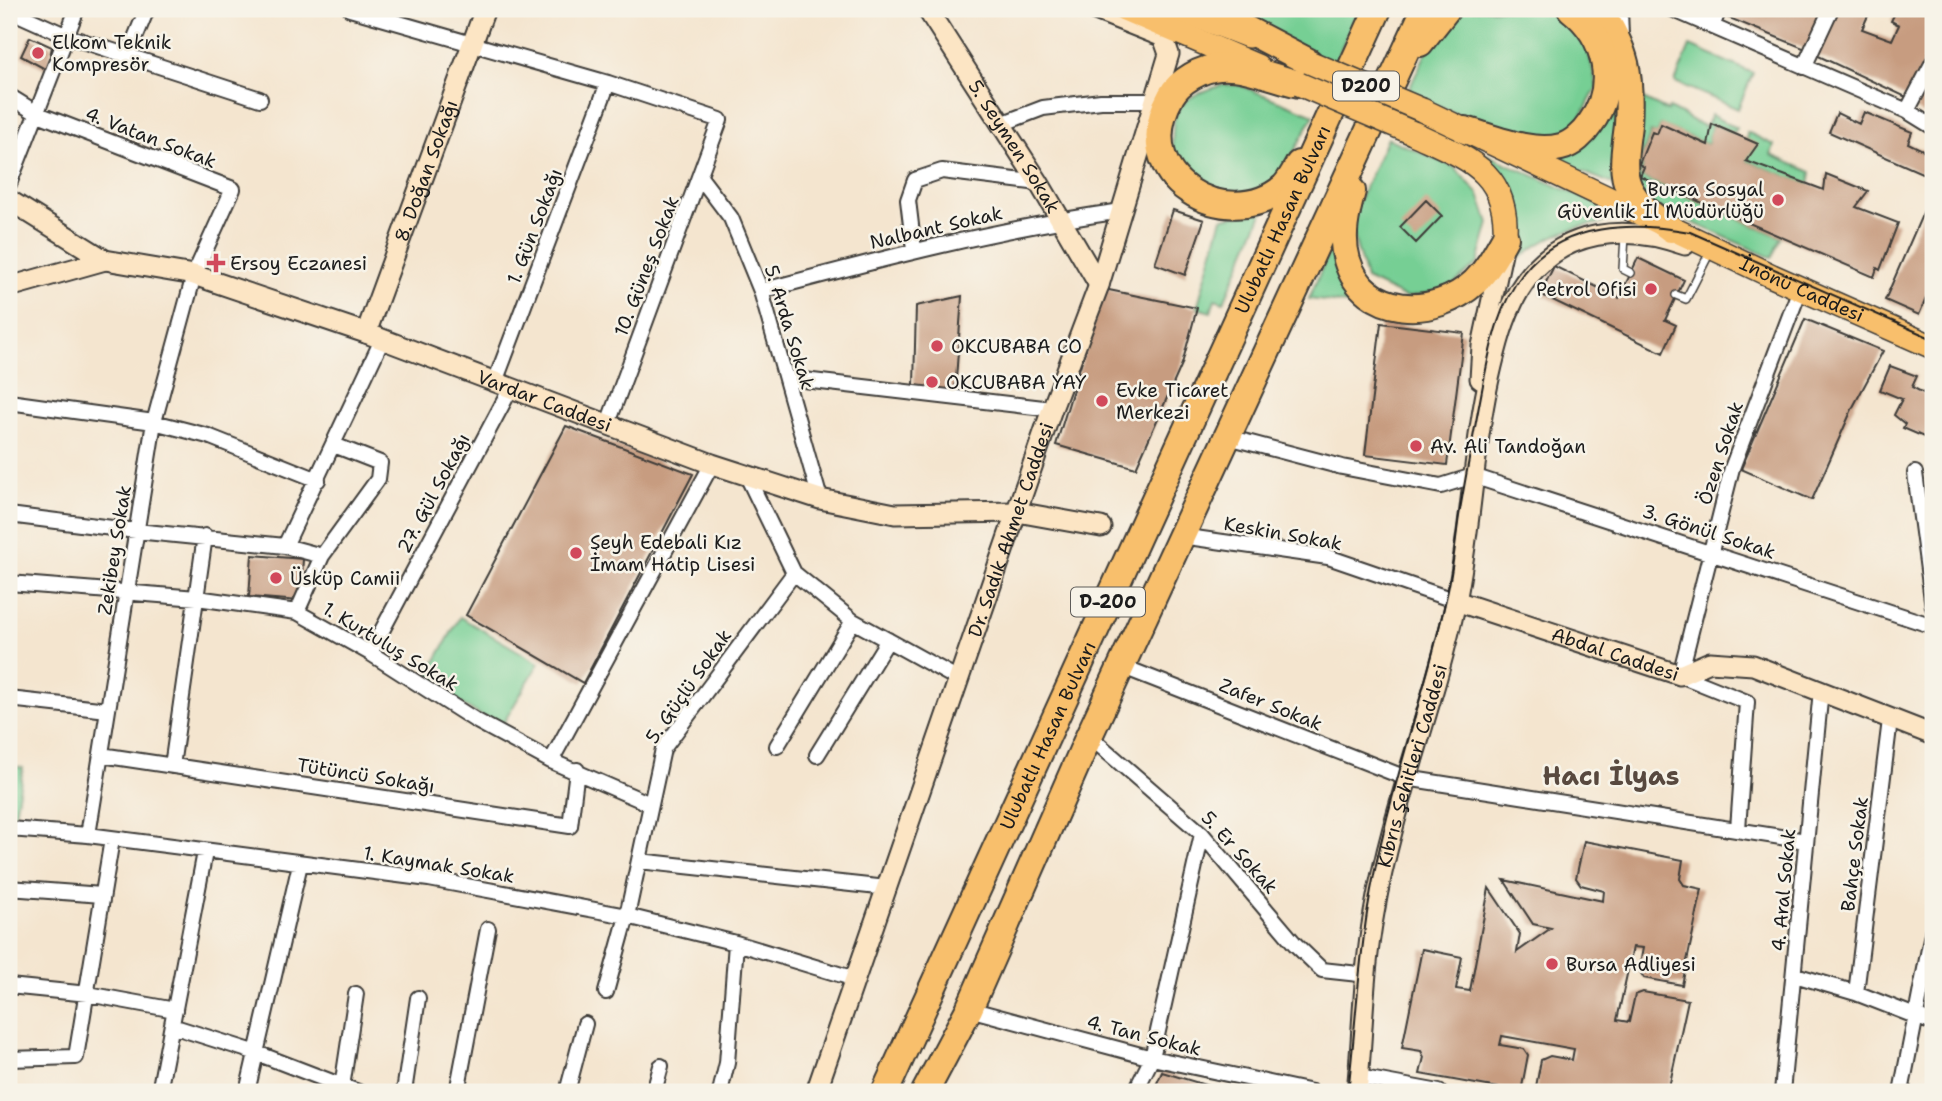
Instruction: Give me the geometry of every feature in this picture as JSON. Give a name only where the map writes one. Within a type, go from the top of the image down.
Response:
[{"type":"highway","points":[[1352,65],[1367,9]]},
{"type":"highway","name":"D200","points":[[1331,112],[1378,9]]},
{"type":"highway","name":"D200","points":[[1369,126],[1425,9]]},
{"type":"highway","points":[[1391,80],[1447,9]]},
{"type":"highway","points":[[1465,130],[1535,148],[1562,147],[1583,134],[1602,108],[1608,68],[1598,41],[1571,9]]},
{"type":"highway","points":[[1599,9],[1621,45],[1629,86],[1625,154],[1627,186],[1638,203],[1671,229]]},
{"type":"highway","points":[[1224,17],[1304,73]]},
{"type":"highway","points":[[1304,73],[1219,66],[1196,73],[1175,89],[1161,115],[1157,141],[1166,166],[1180,186],[1202,198],[1232,204],[1258,201],[1285,186],[1331,112]]},
{"type":"highway","name":"Ulubatlı Hasan Bulvarı","points":[[885,1092],[1331,112]]},
{"type":"highway","points":[[1369,126],[1344,219],[1346,257],[1362,289],[1378,301],[1396,307],[1414,309],[1434,305],[1456,296],[1474,283],[1491,264],[1505,238]]},
{"type":"highway","name":"Ulubatlı Hasan Bulvarı","points":[[925,1092],[969,1009],[1089,736],[1369,126]]},
{"type":"main road","points":[[1125,9],[1304,73],[1482,168],[1498,189],[1502,201],[1506,214],[1505,238]]},
{"type":"main road","points":[[1178,9],[1224,17]]},
{"type":"main road","name":"İnönü Caddesi","points":[[1304,73],[1422,110],[1800,289],[1931,343]]},
{"type":"street","points":[[9,184],[77,9]]},
{"type":"street","points":[[128,55],[147,9]]},
{"type":"street","points":[[350,9],[608,83]]},
{"type":"street","name":"8. Doğan Sokağı","points":[[374,336],[485,9]]},
{"type":"street","name":"5. Seymen Sokak","points":[[927,9],[1039,183],[1099,285]]},
{"type":"street","name":"Dr. Sadık Ahmet Caddesi","points":[[816,1092],[1052,410],[1099,285],[1169,54],[1163,37],[1093,9]]},
{"type":"street","points":[[1202,9],[1224,17]]},
{"type":"street","points":[[1620,9],[1621,45]]},
{"type":"street","points":[[1672,9],[1907,111],[1933,127]]},
{"type":"street","points":[[1712,27],[1719,9]]},
{"type":"street","points":[[1804,67],[1831,9]]},
{"type":"street","points":[[9,10],[67,36],[260,99]]},
{"type":"street","points":[[1907,111],[1933,62]]},
{"type":"street","name":"10. Güneş Sokak","points":[[607,426],[720,120],[608,83]]},
{"type":"street","name":"1. Gün Sokağı","points":[[503,385],[608,83]]},
{"type":"street","name":"4. Vatan Sokak","points":[[9,96],[38,114],[233,189],[194,275]]},
{"type":"street","points":[[1001,124],[1043,108],[1101,101],[1155,102]]},
{"type":"street","points":[[914,250],[908,201],[915,180],[942,171],[1039,183]]},
{"type":"street","name":"5. Arda Sokak","points":[[700,177],[731,218],[761,291],[820,499]]},
{"type":"street","name":"Vardar Caddesi","points":[[9,200],[105,260],[194,275],[374,336],[712,464],[820,499],[895,514],[1017,512],[1101,527]]},
{"type":"street","name":"Nalbant Sokak","points":[[761,291],[914,250],[1060,219],[1122,211]]},
{"type":"street","points":[[1478,439],[1498,345],[1511,304],[1524,282],[1556,248],[1576,240],[1626,233],[1669,239],[1772,276]]},
{"type":"street","points":[[1478,439],[1482,346],[1505,238]]},
{"type":"street","points":[[9,288],[105,260]]},
{"type":"street","name":"Zekibey Sokak","points":[[88,835],[154,422],[194,275]]},
{"type":"street","name":"Özen Sokak","points":[[1679,674],[1732,468],[1800,289]]},
{"type":"street","points":[[285,546],[334,444],[374,336]]},
{"type":"street","points":[[787,378],[1052,410]]},
{"type":"street","name":"27. Gül Sokağı","points":[[370,653],[503,385]]},
{"type":"street","points":[[9,402],[154,422],[208,436],[318,480]]},
{"type":"street","points":[[1228,437],[1342,467],[1441,486],[1473,476]]},
{"type":"street","name":"Kıbrıs Şehitleri Caddesi","points":[[1357,1084],[1373,914],[1406,778],[1456,601],[1478,439]]},
{"type":"street","points":[[297,612],[322,556],[378,479],[380,463],[334,444]]},
{"type":"street","points":[[551,761],[712,464]]},
{"type":"street","points":[[1914,473],[1933,607]]},
{"type":"street","points":[[747,476],[794,573],[853,621],[960,680]]},
{"type":"street","name":"3. Gönül Sokak","points":[[1473,476],[1711,551],[1933,626]]},
{"type":"street","points":[[9,514],[136,531],[285,546],[322,556]]},
{"type":"street","points":[[172,766],[205,536]]},
{"type":"street","name":"Keskin Sokak","points":[[1181,536],[1328,557],[1456,601]]},
{"type":"street","name":"5. Güçlü Sokak","points":[[606,992],[627,916],[663,750],[794,573]]},
{"type":"street","name":"1. Kurtuluş Sokak","points":[[9,583],[197,598],[297,612],[370,653],[475,720],[551,761],[577,770],[650,804]]},
{"type":"street","name":"Abdal Caddesi","points":[[1456,601],[1679,674],[1710,662],[1753,665],[1821,690],[1890,720],[1933,734]]},
{"type":"street","points":[[777,746],[853,621]]},
{"type":"street","points":[[817,755],[888,640]]},
{"type":"street","name":"Zafer Sokak","points":[[1121,666],[1406,778],[1806,841]]},
{"type":"street","points":[[1679,674],[1747,702],[1738,829]]},
{"type":"street","name":"4. Aral Sokak","points":[[1782,1092],[1821,690]]},
{"type":"street","points":[[9,699],[108,710]]},
{"type":"street","name":"Bahçe Sokak","points":[[1856,992],[1890,720]]},
{"type":"street","name":"5. Er Sokak","points":[[1089,736],[1202,834],[1295,944],[1322,970],[1368,975]]},
{"type":"street","name":"Tütüncü Sokağı","points":[[101,755],[570,826],[577,770]]},
{"type":"street","name":"1. Kaymak Sokak","points":[[9,829],[88,835],[429,879],[627,916],[736,943],[855,979]]},
{"type":"street","points":[[1135,1092],[1152,1058],[1202,834]]},
{"type":"street","points":[[9,1059],[76,1057],[112,839]]},
{"type":"street","points":[[159,1092],[205,852]]},
{"type":"street","points":[[639,861],[887,888]]},
{"type":"street","points":[[247,1092],[254,1052],[300,864]]},
{"type":"street","points":[[9,888],[102,895]]},
{"type":"street","points":[[1901,1092],[1933,928]]},
{"type":"street","points":[[457,1092],[488,929]]},
{"type":"street","points":[[720,1092],[727,1063],[736,943]]},
{"type":"street","points":[[1795,975],[1856,992],[1933,1023]]},
{"type":"street","points":[[9,986],[88,994],[175,1010]]},
{"type":"street","points":[[342,1087],[356,994]]},
{"type":"street","points":[[404,1092],[418,998]]},
{"type":"street","name":"4. Tan Sokak","points":[[969,1009],[1152,1058],[1312,1092]]},
{"type":"street","points":[[566,1092],[584,1024]]},
{"type":"street","points":[[172,1026],[254,1052],[358,1092]]},
{"type":"street","points":[[654,1092],[662,1066]]},
{"type":"street","points":[[1357,1084],[1439,1092]]},
{"type":"lane","points":[[1626,233],[1623,269],[1630,273]]},
{"type":"lane","points":[[1676,295],[1686,299],[1709,254]]},
{"type":"green space","points":[[1237,9],[1358,9],[1334,65],[1284,41]]},
{"type":"green space","points":[[1458,9],[1561,9],[1585,38],[1597,87],[1568,132],[1547,138],[1507,132],[1407,93],[1427,51]]},
{"type":"green space","points":[[1690,46],[1753,73],[1738,109],[1675,82]]},
{"type":"green space","points":[[1223,85],[1239,85],[1314,115],[1280,177],[1250,193],[1208,193],[1173,158],[1173,128],[1179,109],[1194,96]]},
{"type":"green space","points":[[1643,99],[1668,111],[1669,108],[1705,127],[1711,115],[1736,128],[1733,133],[1712,124],[1708,145],[1661,125],[1657,134],[1651,132],[1639,164],[1644,167],[1640,176],[1781,237],[1772,258],[1646,202],[1630,176],[1636,122]]},
{"type":"green space","points":[[1607,112],[1616,115],[1613,184],[1545,157]]},
{"type":"green space","points":[[1747,132],[1774,145],[1771,155],[1811,172],[1809,185],[1746,161]]},
{"type":"green space","points":[[1387,138],[1454,167],[1479,194],[1489,223],[1478,263],[1448,289],[1406,298],[1366,279],[1351,227],[1357,205]]},
{"type":"green space","points":[[1485,154],[1618,213],[1603,222],[1554,236],[1521,258],[1517,256],[1518,226],[1513,202]]},
{"type":"green space","points":[[1263,211],[1224,302],[1215,299],[1211,312],[1197,308],[1222,218]]},
{"type":"green space","points":[[1332,244],[1336,272],[1349,292],[1363,306],[1309,299]]},
{"type":"green space","points":[[460,617],[539,663],[501,727],[424,682]]},
{"type":"green space","points":[[9,765],[23,768],[14,819],[9,818]]},
{"type":"building","points":[[1724,9],[1827,9],[1808,50],[1722,15]]},
{"type":"building","points":[[1832,9],[1871,9],[1862,29],[1892,40],[1899,25],[1891,21],[1895,13],[1892,9],[1933,9],[1933,44],[1908,98],[1812,53]]},
{"type":"building","points":[[30,37],[52,47],[47,70],[21,56]]},
{"type":"building","points":[[1933,77],[1933,120],[1915,109]]},
{"type":"building","points":[[1864,112],[1912,132],[1908,143],[1933,155],[1933,178],[1829,132],[1837,113],[1859,124]]},
{"type":"building","name":"Bursa Sosyal Güvenlik İl Müdürlüğü","points":[[1661,124],[1708,145],[1712,124],[1758,144],[1746,161],[1824,190],[1826,174],[1868,191],[1856,207],[1898,223],[1880,270],[1877,268],[1874,277],[1640,176],[1644,167],[1639,164],[1652,132],[1657,134]]},
{"type":"building","points":[[1426,200],[1442,216],[1416,243],[1400,227]]},
{"type":"building","points":[[1925,208],[1933,212],[1933,282],[1919,315],[1885,300]]},
{"type":"building","points":[[1173,210],[1204,220],[1185,275],[1155,264]]},
{"type":"building","points":[[1638,258],[1684,280],[1665,320],[1676,325],[1663,353],[1540,294],[1554,266],[1619,298]]},
{"type":"building","points":[[1104,289],[1197,308],[1182,364],[1136,468],[1056,445]]},
{"type":"building","name":"OKCUBABA CO","points":[[962,296],[955,393],[914,385],[916,306]]},
{"type":"building","points":[[1805,319],[1883,351],[1853,407],[1812,500],[1741,469]]},
{"type":"building","points":[[1381,323],[1464,333],[1447,465],[1365,455]]},
{"type":"building","points":[[1890,366],[1917,376],[1912,387],[1933,398],[1933,441],[1903,428],[1905,424],[1894,415],[1902,399],[1880,390]]},
{"type":"building","name":"Şeyh Edebali Kız İmam Hatip Lisesi","points":[[566,426],[693,474],[583,683],[466,615]]},
{"type":"building","name":"Üsküp Camii","points":[[252,555],[303,559],[300,601],[249,597]]},
{"type":"building","name":"Bursa Adliyesi","points":[[1584,841],[1683,860],[1680,879],[1684,885],[1702,889],[1682,985],[1644,978],[1639,970],[1643,948],[1633,947],[1617,1020],[1629,1022],[1635,995],[1643,992],[1688,1000],[1668,1092],[1535,1092],[1541,1060],[1550,1056],[1572,1060],[1574,1049],[1502,1036],[1500,1045],[1524,1049],[1528,1055],[1521,1092],[1420,1074],[1424,1057],[1421,1051],[1402,1048],[1422,949],[1462,957],[1456,989],[1470,991],[1489,888],[1520,934],[1517,952],[1551,928],[1533,924],[1504,880],[1603,901],[1604,891],[1581,885],[1576,878]]},
{"type":"building","points":[[1162,1072],[1209,1086],[1206,1092],[1153,1092]]},
{"type":"tram line","points":[[1348,1092],[1364,935],[1374,873],[1448,589],[1464,484],[1492,344],[1507,299],[1524,272],[1540,256],[1559,243],[1579,235],[1623,227],[1690,232],[1933,339]]},
{"type":"place","name":"Elkom Teknik Kompresör","points":[[38,53]]},
{"type":"place","name":"Bursa Sosyal Güvenlik İl Müdürlüğü","points":[[1778,200]]},
{"type":"place","name":"Ersoy Eczanesi","points":[[216,263]]},
{"type":"place","name":"Petrol Ofisi","points":[[1651,289]]},
{"type":"place","name":"OKCUBABA CO","points":[[937,346]]},
{"type":"place","name":"OKCUBABA YAY","points":[[932,382]]},
{"type":"place","name":"Evke Ticaret Merkezi","points":[[1102,401]]},
{"type":"place","name":"Av. Ali Tandoğan","points":[[1416,446]]},
{"type":"place","name":"Şeyh Edebali Kız İmam Hatip Lisesi","points":[[576,553]]},
{"type":"place","name":"Üsküp Camii","points":[[276,578]]},
{"type":"place","name":"Bursa Adliyesi","points":[[1552,964]]},
{"type":"district","name":"Hacı İlyas","points":[[1611,776]]}]
